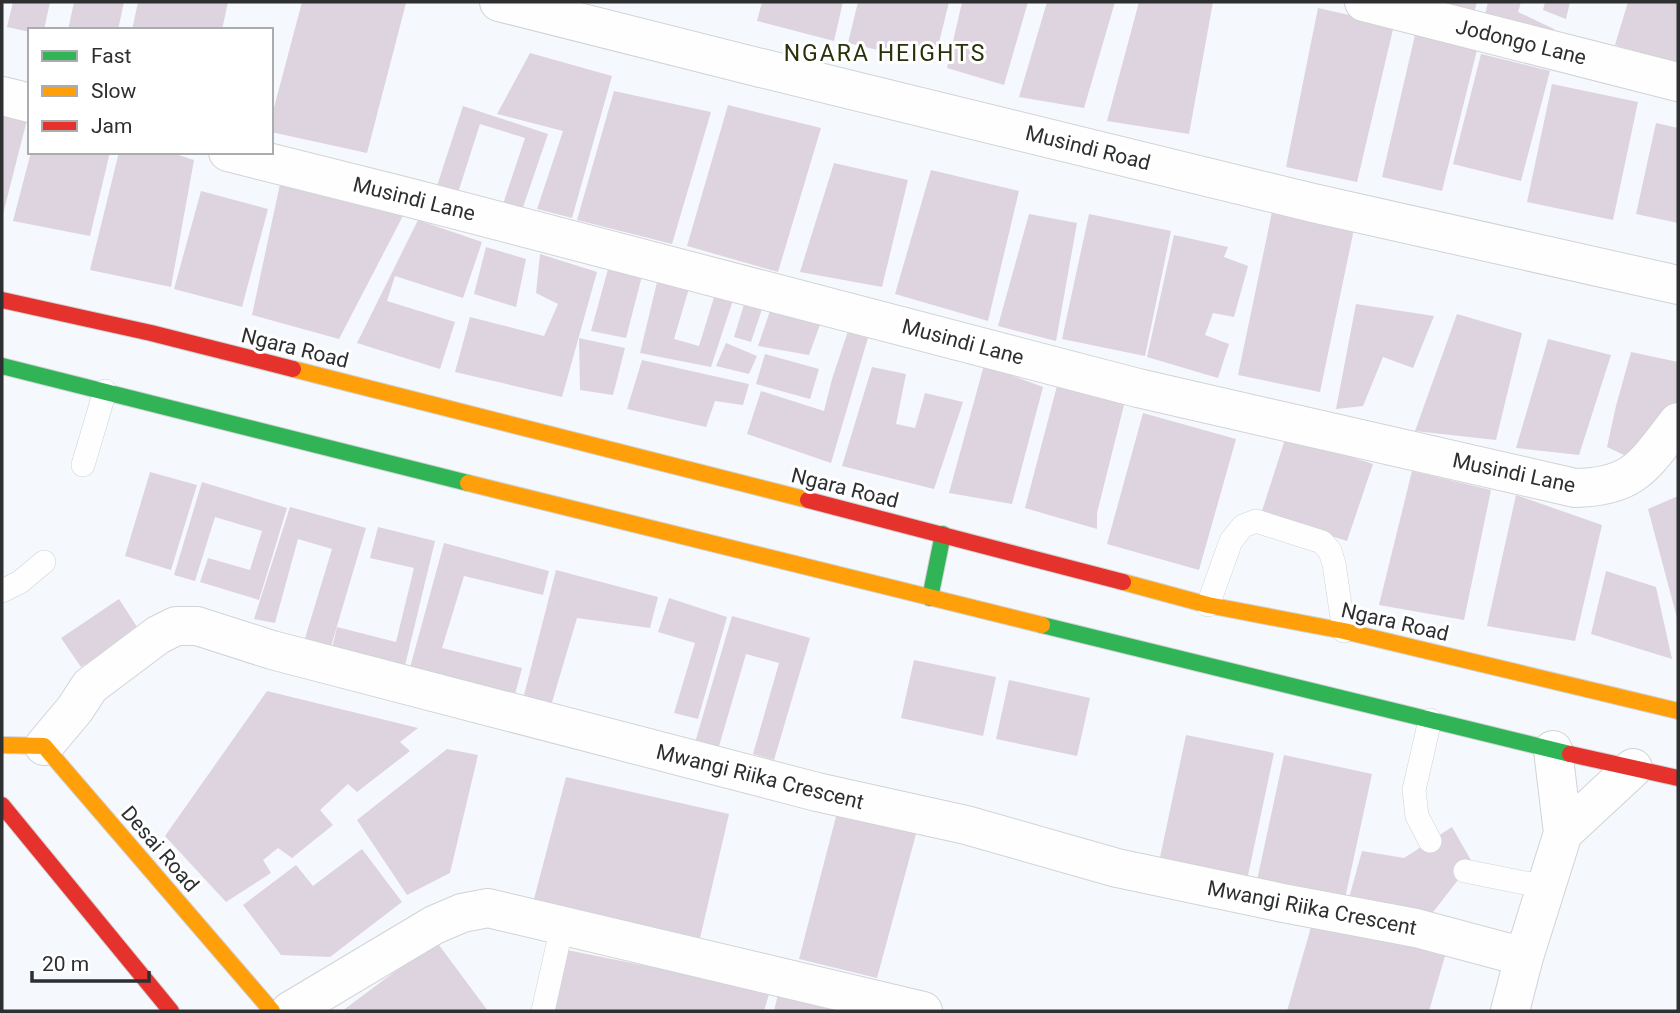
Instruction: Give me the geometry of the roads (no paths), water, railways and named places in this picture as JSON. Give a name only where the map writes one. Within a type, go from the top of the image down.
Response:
[{"type":"main road","name":"Ngara Road","points":[[2,300],[151,334],[943,534],[1208,605],[1344,631],[1678,711]]},
{"type":"main road","points":[[2,366],[930,598],[1678,778]]},
{"type":"main road","points":[[930,598],[943,534]]},
{"type":"main road","points":[[2,745],[44,746]]},
{"type":"main road","name":"Desai Road","points":[[44,746],[272,1011]]},
{"type":"main road","points":[[2,806],[11,831],[172,1011]]},
{"type":"street","name":"Musindi Road","points":[[499,2],[549,8],[801,78],[1313,203],[1678,285]]},
{"type":"street","name":"Jodongo Lane","points":[[1364,2],[1678,82]]},
{"type":"street","points":[[2,96],[28,102]]},
{"type":"street","name":"Musindi Lane","points":[[236,154],[1138,388],[1575,488],[1596,488],[1616,483],[1640,469],[1678,422]]},
{"type":"street","name":"Mwangi Riika Crescent","points":[[44,746],[90,686],[158,635],[176,626],[197,626],[272,650],[443,695],[817,792],[966,825],[1117,868],[1416,928],[1524,957]]},
{"type":"street","points":[[1510,1011],[1563,833],[1553,750]]},
{"type":"street","points":[[1563,833],[1633,768]]},
{"type":"street","points":[[289,1011],[434,925],[462,913],[488,908],[923,1011]]},
{"type":"lane","points":[[83,465],[105,391]]},
{"type":"lane","points":[[1208,605],[1231,541],[1242,526],[1256,521],[1322,542],[1330,551],[1344,631]]},
{"type":"lane","points":[[2,591],[20,582],[44,562]]},
{"type":"lane","points":[[1430,720],[1414,790],[1417,816],[1430,841]]},
{"type":"lane","points":[[1465,871],[1545,887]]},
{"type":"lane","points":[[543,1011],[562,926]]},
{"type":"district","name":"NGARA HEIGHTS","points":[[885,53]]}]
